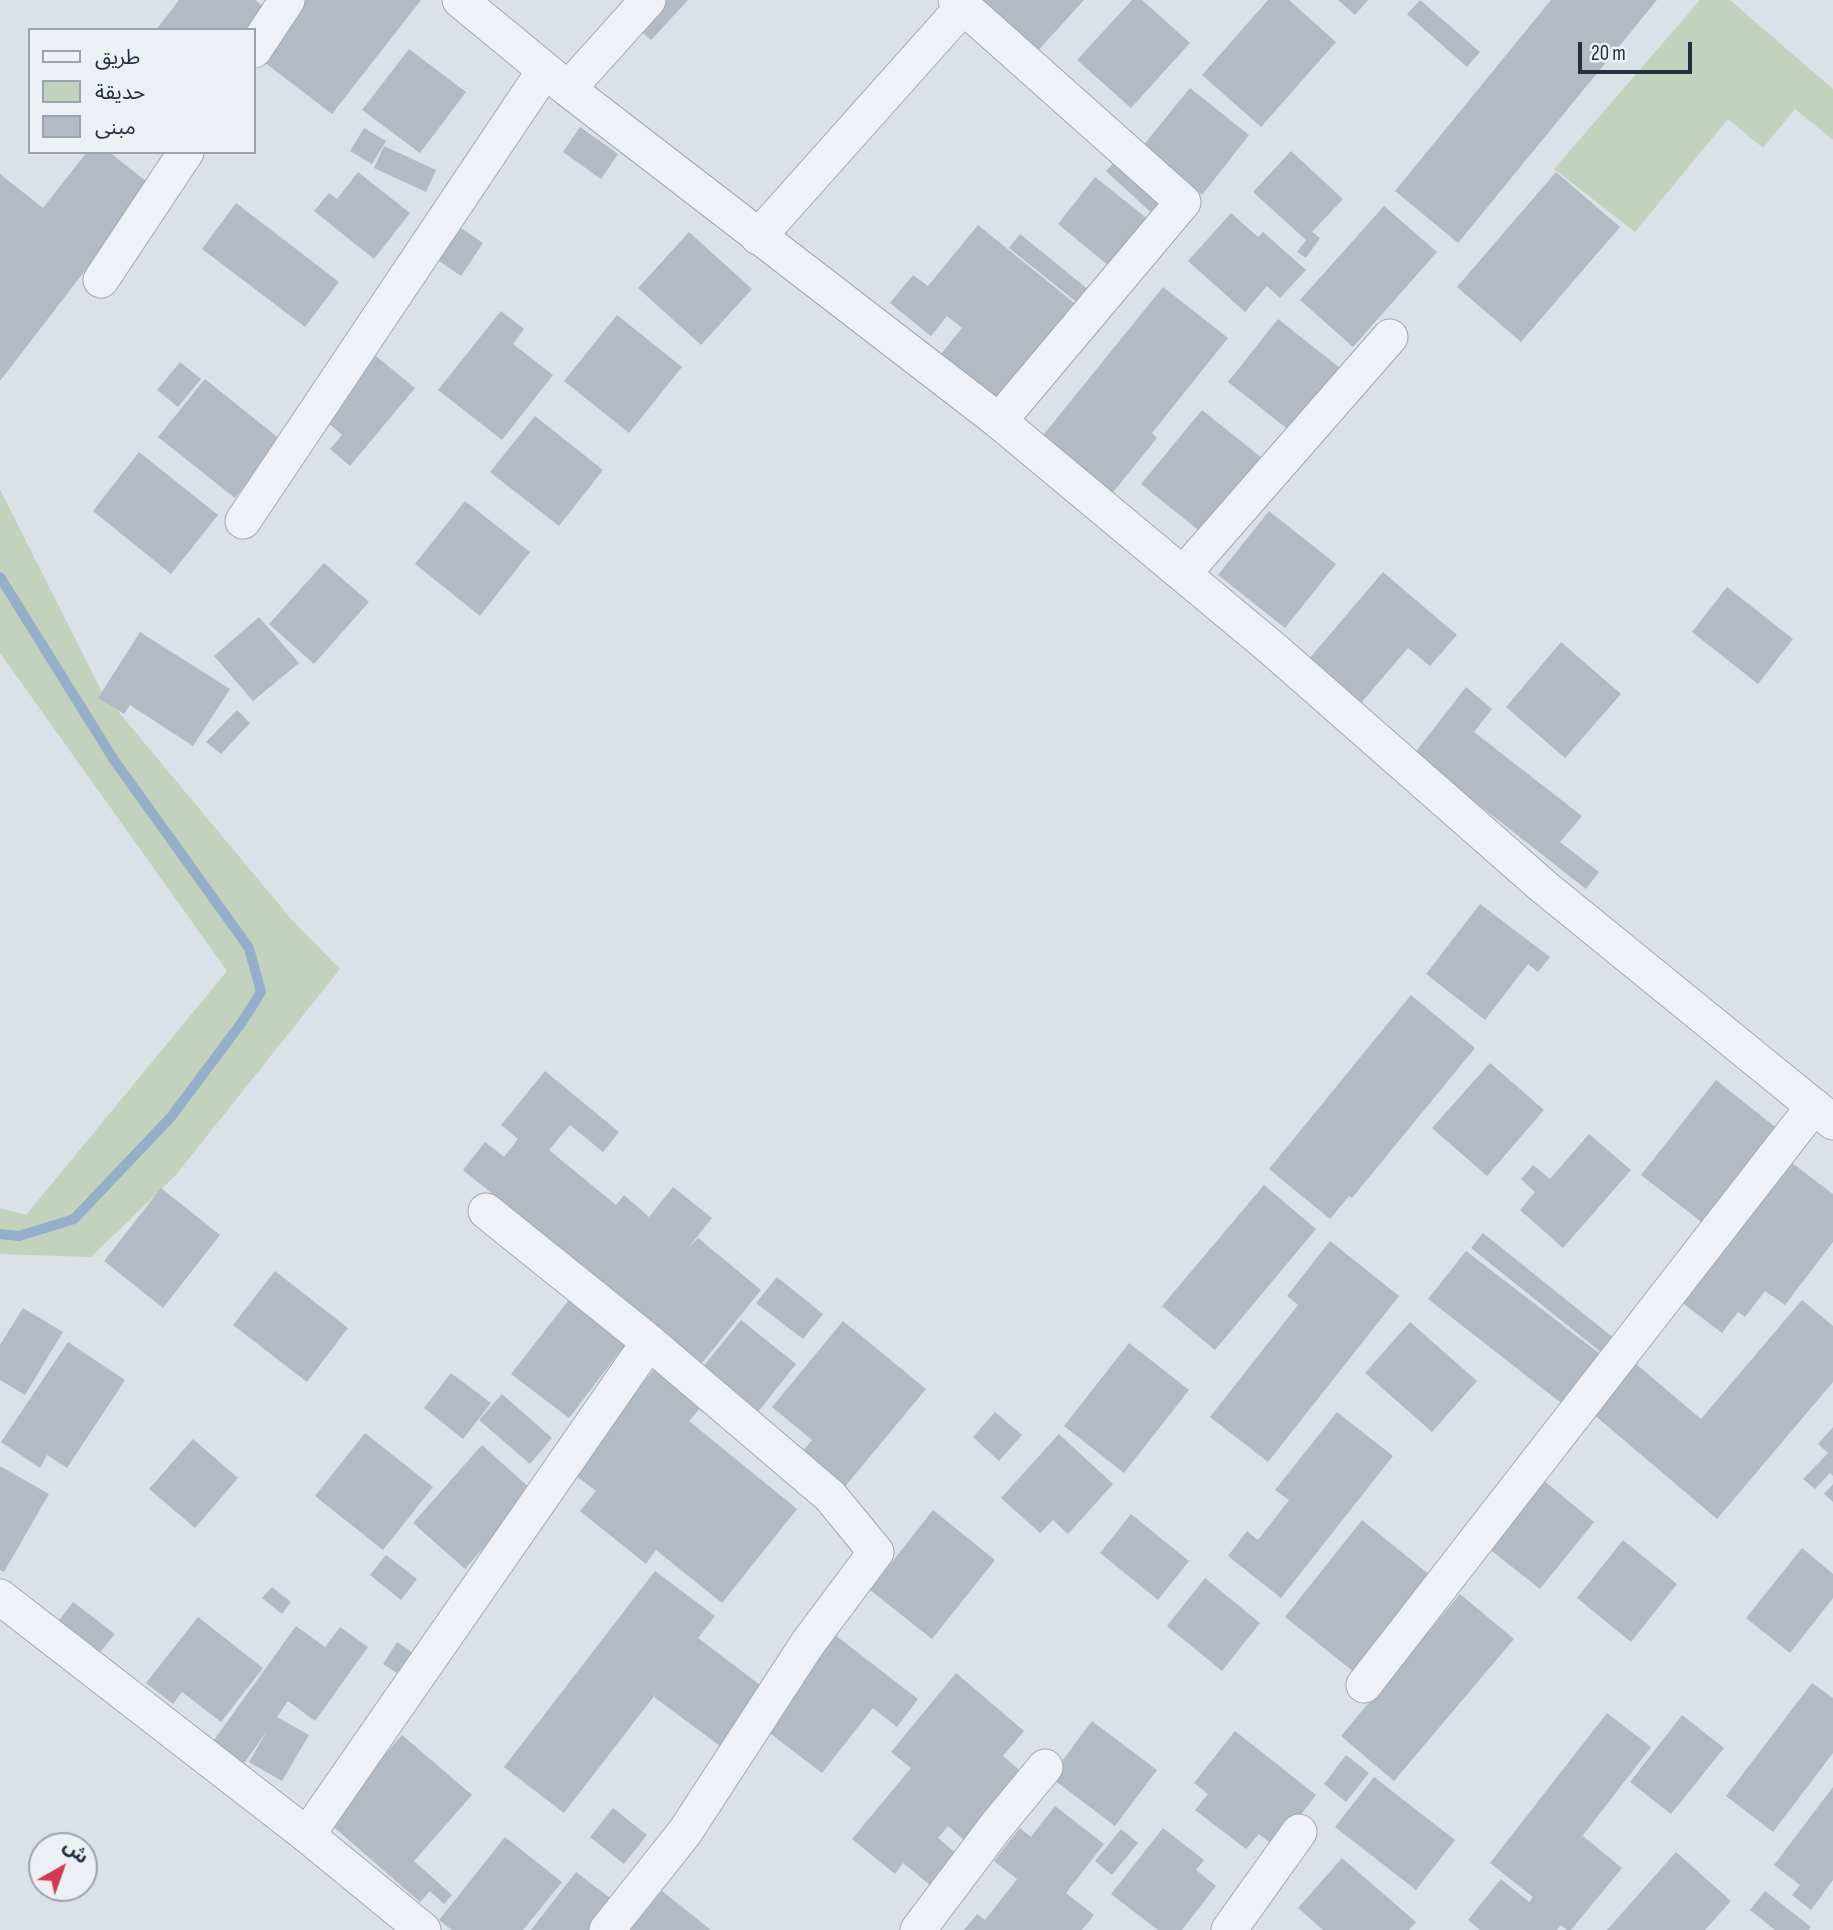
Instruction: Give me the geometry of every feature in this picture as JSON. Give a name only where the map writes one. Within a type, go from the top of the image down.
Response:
[{"type":"street","points":[[256,47],[287,0]]},
{"type":"street","points":[[460,0],[557,80],[758,237],[999,421],[1183,574],[1544,887],[1824,1114],[1364,1685]]},
{"type":"street","points":[[243,521],[557,80],[648,0]]},
{"type":"street","points":[[758,237],[960,4],[1184,202],[999,421]]},
{"type":"street","points":[[101,280],[185,154]]},
{"type":"street","points":[[1183,574],[1390,337]]},
{"type":"street","points":[[486,1211],[649,1342],[831,1496],[876,1552],[808,1643],[685,1832],[607,1930]]},
{"type":"street","points":[[307,1835],[649,1342]]},
{"type":"street","points":[[0,1597],[307,1835],[423,1930]]},
{"type":"street","points":[[918,1930],[997,1825],[1045,1767]]},
{"type":"street","points":[[1229,1930],[1298,1832]]},
{"type":"green space","points":[[1700,0],[1730,0],[1833,89],[1833,140],[1795,109],[1763,148],[1728,119],[1635,232],[1554,169]]},
{"type":"green space","points":[[0,489],[102,692],[292,920],[340,969],[175,1176],[91,1257],[0,1254],[0,1208],[26,1215],[227,971],[0,653]]},
{"type":"building","points":[[179,0],[255,0],[265,8],[250,28],[158,28]]},
{"type":"building","points":[[305,0],[421,0],[332,114],[260,59]]},
{"type":"building","points":[[659,0],[688,0],[651,40],[635,26]]},
{"type":"building","points":[[975,0],[1084,0],[1035,54]]},
{"type":"building","points":[[1132,0],[1142,0],[1190,43],[1131,108],[1077,60]]},
{"type":"building","points":[[1268,0],[1289,0],[1336,42],[1261,127],[1202,75]]},
{"type":"building","points":[[1338,0],[1368,0],[1355,15]]},
{"type":"building","points":[[1420,0],[1480,52],[1467,67],[1407,14]]},
{"type":"building","points":[[1551,0],[1657,0],[1458,243],[1395,191]]},
{"type":"building","points":[[409,49],[466,92],[420,153],[362,110]]},
{"type":"building","points":[[1190,88],[1249,135],[1202,195],[1142,147]]},
{"type":"building","points":[[580,127],[618,154],[601,179],[563,152]]},
{"type":"building","points":[[364,128],[386,141],[372,164],[350,151]]},
{"type":"building","points":[[384,146],[436,170],[426,192],[374,168]]},
{"type":"building","points":[[1291,151],[1343,199],[1312,232],[1320,238],[1306,258],[1297,252],[1306,240],[1253,192]]},
{"type":"building","points":[[1124,152],[1174,199],[1157,218],[1106,171]]},
{"type":"building","points":[[85,154],[112,154],[151,185],[0,381],[0,174],[43,208]]},
{"type":"building","points":[[358,172],[410,213],[374,259],[314,211],[329,193],[337,199]]},
{"type":"building","points":[[1556,172],[1620,227],[1521,342],[1457,287]]},
{"type":"building","points":[[1095,177],[1153,223],[1115,271],[1058,224]]},
{"type":"building","points":[[236,203],[339,282],[305,327],[202,249]]},
{"type":"building","points":[[1384,206],[1437,252],[1353,347],[1300,300]]},
{"type":"building","points":[[1231,213],[1258,237],[1263,232],[1306,270],[1280,298],[1267,286],[1245,312],[1188,261]]},
{"type":"building","points":[[455,224],[483,243],[461,276],[433,257]]},
{"type":"building","points":[[978,225],[1079,307],[997,409],[936,360],[962,328],[947,316],[931,336],[890,303],[913,275],[928,286]]},
{"type":"building","points":[[689,232],[752,289],[701,345],[638,288]]},
{"type":"building","points":[[1020,234],[1090,291],[1079,304],[1009,248]]},
{"type":"building","points":[[1163,287],[1228,338],[1152,433],[1157,438],[1110,496],[1040,439]]},
{"type":"building","points":[[501,311],[524,329],[513,344],[553,375],[502,440],[438,390]]},
{"type":"building","points":[[617,315],[682,367],[629,433],[564,381]]},
{"type":"building","points":[[1278,319],[1340,368],[1290,431],[1228,382]]},
{"type":"building","points":[[371,352],[415,388],[350,466],[330,449],[342,435],[319,415]]},
{"type":"building","points":[[180,362],[201,379],[178,407],[157,390]]},
{"type":"building","points":[[205,379],[281,440],[235,498],[158,437]]},
{"type":"building","points":[[1202,410],[1262,458],[1202,533],[1141,484]]},
{"type":"building","points":[[535,416],[603,470],[559,526],[490,472]]},
{"type":"building","points":[[139,452],[218,515],[171,574],[93,511]]},
{"type":"building","points":[[465,501],[530,552],[480,616],[415,564]]},
{"type":"building","points":[[1269,511],[1336,564],[1285,628],[1218,575]]},
{"type":"building","points":[[324,563],[369,602],[314,664],[269,624]]},
{"type":"building","points":[[1383,572],[1457,635],[1430,666],[1408,648],[1355,710],[1303,666]]},
{"type":"building","points":[[1727,587],[1793,639],[1758,684],[1692,632]]},
{"type":"building","points":[[259,617],[299,663],[253,701],[214,656]]},
{"type":"building","points":[[140,632],[230,689],[193,746],[130,705],[124,714],[98,698]]},
{"type":"building","points":[[1561,642],[1621,694],[1565,758],[1506,707]]},
{"type":"building","points":[[1466,687],[1492,709],[1474,732],[1582,816],[1560,842],[1599,872],[1586,889],[1414,754]]},
{"type":"building","points":[[237,710],[250,723],[221,754],[206,742]]},
{"type":"building","points":[[1480,904],[1550,957],[1538,972],[1528,964],[1485,1020],[1426,974]]},
{"type":"building","points":[[1411,995],[1475,1048],[1352,1198],[1349,1196],[1330,1219],[1269,1169]]},
{"type":"building","points":[[1490,1063],[1544,1110],[1487,1176],[1432,1128]]},
{"type":"building","points":[[545,1071],[619,1132],[603,1152],[570,1125],[549,1150],[616,1205],[624,1195],[649,1217],[673,1187],[712,1218],[688,1248],[698,1238],[761,1290],[702,1363],[603,1282],[595,1291],[552,1242],[463,1170],[485,1142],[504,1157],[518,1139],[501,1125]]},
{"type":"building","points":[[1716,1080],[1779,1130],[1704,1224],[1641,1175]]},
{"type":"building","points":[[1589,1134],[1631,1170],[1563,1248],[1520,1210],[1535,1192],[1521,1179],[1533,1165],[1550,1179]]},
{"type":"building","points":[[1788,1160],[1833,1194],[1833,1242],[1785,1305],[1765,1291],[1745,1317],[1738,1312],[1722,1333],[1680,1301]]},
{"type":"building","points":[[1264,1185],[1316,1229],[1215,1350],[1162,1306]]},
{"type":"building","points":[[161,1188],[220,1235],[163,1308],[104,1261]]},
{"type":"building","points":[[1483,1233],[1615,1339],[1602,1353],[1471,1248]]},
{"type":"building","points":[[1330,1241],[1399,1296],[1268,1462],[1210,1417],[1298,1305],[1287,1296]]},
{"type":"building","points":[[1466,1251],[1604,1357],[1565,1406],[1428,1299]]},
{"type":"building","points":[[275,1271],[348,1328],[307,1382],[233,1325]]},
{"type":"building","points":[[777,1277],[823,1314],[803,1339],[756,1303]]},
{"type":"building","points":[[575,1292],[631,1337],[569,1418],[511,1374]]},
{"type":"building","points":[[1802,1300],[1833,1326],[1833,1382],[1717,1519],[1592,1413],[1635,1363],[1701,1419]]},
{"type":"building","points":[[23,1308],[63,1332],[25,1395],[0,1380],[0,1345]]},
{"type":"building","points":[[741,1320],[796,1364],[758,1412],[702,1368]]},
{"type":"building","points":[[843,1321],[926,1389],[838,1495],[795,1460],[812,1440],[772,1407]]},
{"type":"building","points":[[1410,1322],[1477,1381],[1432,1432],[1365,1373]]},
{"type":"building","points":[[68,1342],[125,1380],[67,1468],[47,1455],[40,1468],[1,1442]]},
{"type":"building","points":[[1129,1343],[1189,1390],[1124,1473],[1064,1426]]},
{"type":"building","points":[[655,1368],[702,1406],[689,1421],[797,1509],[722,1603],[656,1550],[646,1564],[580,1511],[596,1491],[571,1472]]},
{"type":"building","points":[[451,1373],[491,1403],[463,1439],[424,1408]]},
{"type":"building","points":[[502,1394],[552,1438],[530,1464],[479,1420]]},
{"type":"building","points":[[995,1412],[1022,1435],[999,1461],[973,1437]]},
{"type":"building","points":[[1337,1412],[1393,1456],[1281,1598],[1228,1556],[1247,1531],[1258,1540],[1289,1500],[1275,1490]]},
{"type":"building","points":[[1833,1427],[1833,1476],[1830,1473],[1815,1489],[1803,1479],[1828,1453],[1818,1444]]},
{"type":"building","points":[[365,1433],[433,1487],[383,1550],[315,1496]]},
{"type":"building","points":[[1059,1434],[1113,1484],[1068,1534],[1053,1520],[1040,1533],[1001,1498]]},
{"type":"building","points":[[193,1439],[238,1478],[195,1528],[149,1489]]},
{"type":"building","points":[[482,1445],[533,1491],[465,1569],[413,1523]]},
{"type":"building","points":[[0,1466],[49,1494],[4,1572],[0,1570]]},
{"type":"building","points":[[1543,1480],[1594,1522],[1540,1589],[1488,1548]]},
{"type":"building","points":[[1833,1484],[1833,1502],[1824,1494]]},
{"type":"building","points":[[933,1510],[995,1560],[932,1639],[870,1590]]},
{"type":"building","points":[[1131,1514],[1189,1561],[1158,1600],[1100,1553]]},
{"type":"building","points":[[1362,1520],[1431,1576],[1354,1672],[1285,1617]]},
{"type":"building","points":[[1623,1540],[1677,1584],[1631,1642],[1577,1598]]},
{"type":"building","points":[[1802,1548],[1833,1574],[1833,1598],[1790,1653],[1746,1618]]},
{"type":"building","points":[[386,1555],[417,1579],[401,1600],[370,1575]]},
{"type":"building","points":[[655,1571],[715,1616],[698,1638],[764,1688],[720,1746],[654,1697],[658,1691],[564,1813],[504,1767]]},
{"type":"building","points":[[1205,1578],[1260,1623],[1222,1671],[1167,1626]]},
{"type":"building","points":[[272,1587],[291,1602],[282,1614],[262,1598]]},
{"type":"building","points":[[1460,1594],[1514,1639],[1394,1781],[1341,1736]]},
{"type":"building","points":[[73,1602],[115,1634],[98,1655],[57,1623]]},
{"type":"building","points":[[198,1617],[263,1668],[221,1722],[182,1692],[173,1704],[146,1683]]},
{"type":"building","points":[[296,1626],[325,1647],[340,1627],[368,1647],[315,1721],[288,1701],[277,1717],[309,1735],[282,1781],[249,1762],[267,1731],[240,1769],[209,1747]]},
{"type":"building","points":[[835,1635],[918,1699],[897,1727],[873,1708],[822,1773],[763,1728]]},
{"type":"building","points":[[397,1642],[416,1655],[403,1677],[383,1664]]},
{"type":"building","points":[[956,1673],[1024,1731],[1003,1756],[1022,1772],[965,1841],[948,1826],[938,1838],[957,1854],[931,1886],[903,1863],[895,1874],[852,1839],[911,1768],[891,1752]]},
{"type":"building","points":[[1812,1683],[1833,1698],[1833,1753],[1773,1832],[1726,1796]]},
{"type":"building","points":[[1607,1713],[1651,1747],[1574,1847],[1583,1836],[1622,1868],[1571,1930],[1561,1925],[1557,1930],[1480,1930],[1468,1920],[1501,1879],[1529,1902],[1533,1897],[1490,1863]]},
{"type":"building","points":[[1682,1715],[1724,1748],[1671,1814],[1630,1782]]},
{"type":"building","points":[[1092,1721],[1157,1770],[1115,1826],[1050,1777]]},
{"type":"building","points":[[1235,1731],[1316,1795],[1276,1847],[1259,1834],[1246,1849],[1195,1810],[1208,1794],[1194,1783]]},
{"type":"building","points":[[402,1735],[472,1795],[414,1861],[452,1895],[444,1904],[430,1891],[420,1902],[327,1821]]},
{"type":"building","points":[[1346,1755],[1369,1773],[1346,1802],[1324,1784]]},
{"type":"building","points":[[1374,1777],[1455,1840],[1416,1890],[1335,1827]]},
{"type":"building","points":[[1833,1787],[1833,1880],[1811,1910],[1792,1895],[1800,1885],[1774,1865]]},
{"type":"building","points":[[1055,1806],[1104,1844],[1066,1893],[1094,1915],[1082,1930],[964,1930],[977,1914],[985,1920],[1017,1879],[994,1861],[1020,1828],[1031,1837]]},
{"type":"building","points":[[613,1808],[647,1835],[624,1864],[590,1837]]},
{"type":"building","points":[[1163,1828],[1204,1860],[1196,1870],[1216,1886],[1182,1930],[1158,1930],[1111,1894]]},
{"type":"building","points":[[1121,1829],[1138,1843],[1112,1875],[1095,1861]]},
{"type":"building","points":[[505,1837],[562,1882],[523,1930],[452,1930],[439,1920]]},
{"type":"building","points":[[1676,1852],[1731,1901],[1705,1930],[1607,1930]]},
{"type":"building","points":[[1342,1858],[1416,1922],[1409,1930],[1323,1930],[1298,1908]]},
{"type":"building","points":[[576,1872],[614,1901],[591,1930],[531,1930]]},
{"type":"building","points":[[662,1891],[711,1930],[630,1930]]},
{"type":"building","points":[[1765,1891],[1811,1927],[1809,1930],[1775,1930],[1750,1910]]},
{"type":"waterway","points":[[0,577],[114,760],[249,948],[261,992],[242,1022],[171,1117],[74,1219],[19,1236],[0,1234]]}]
